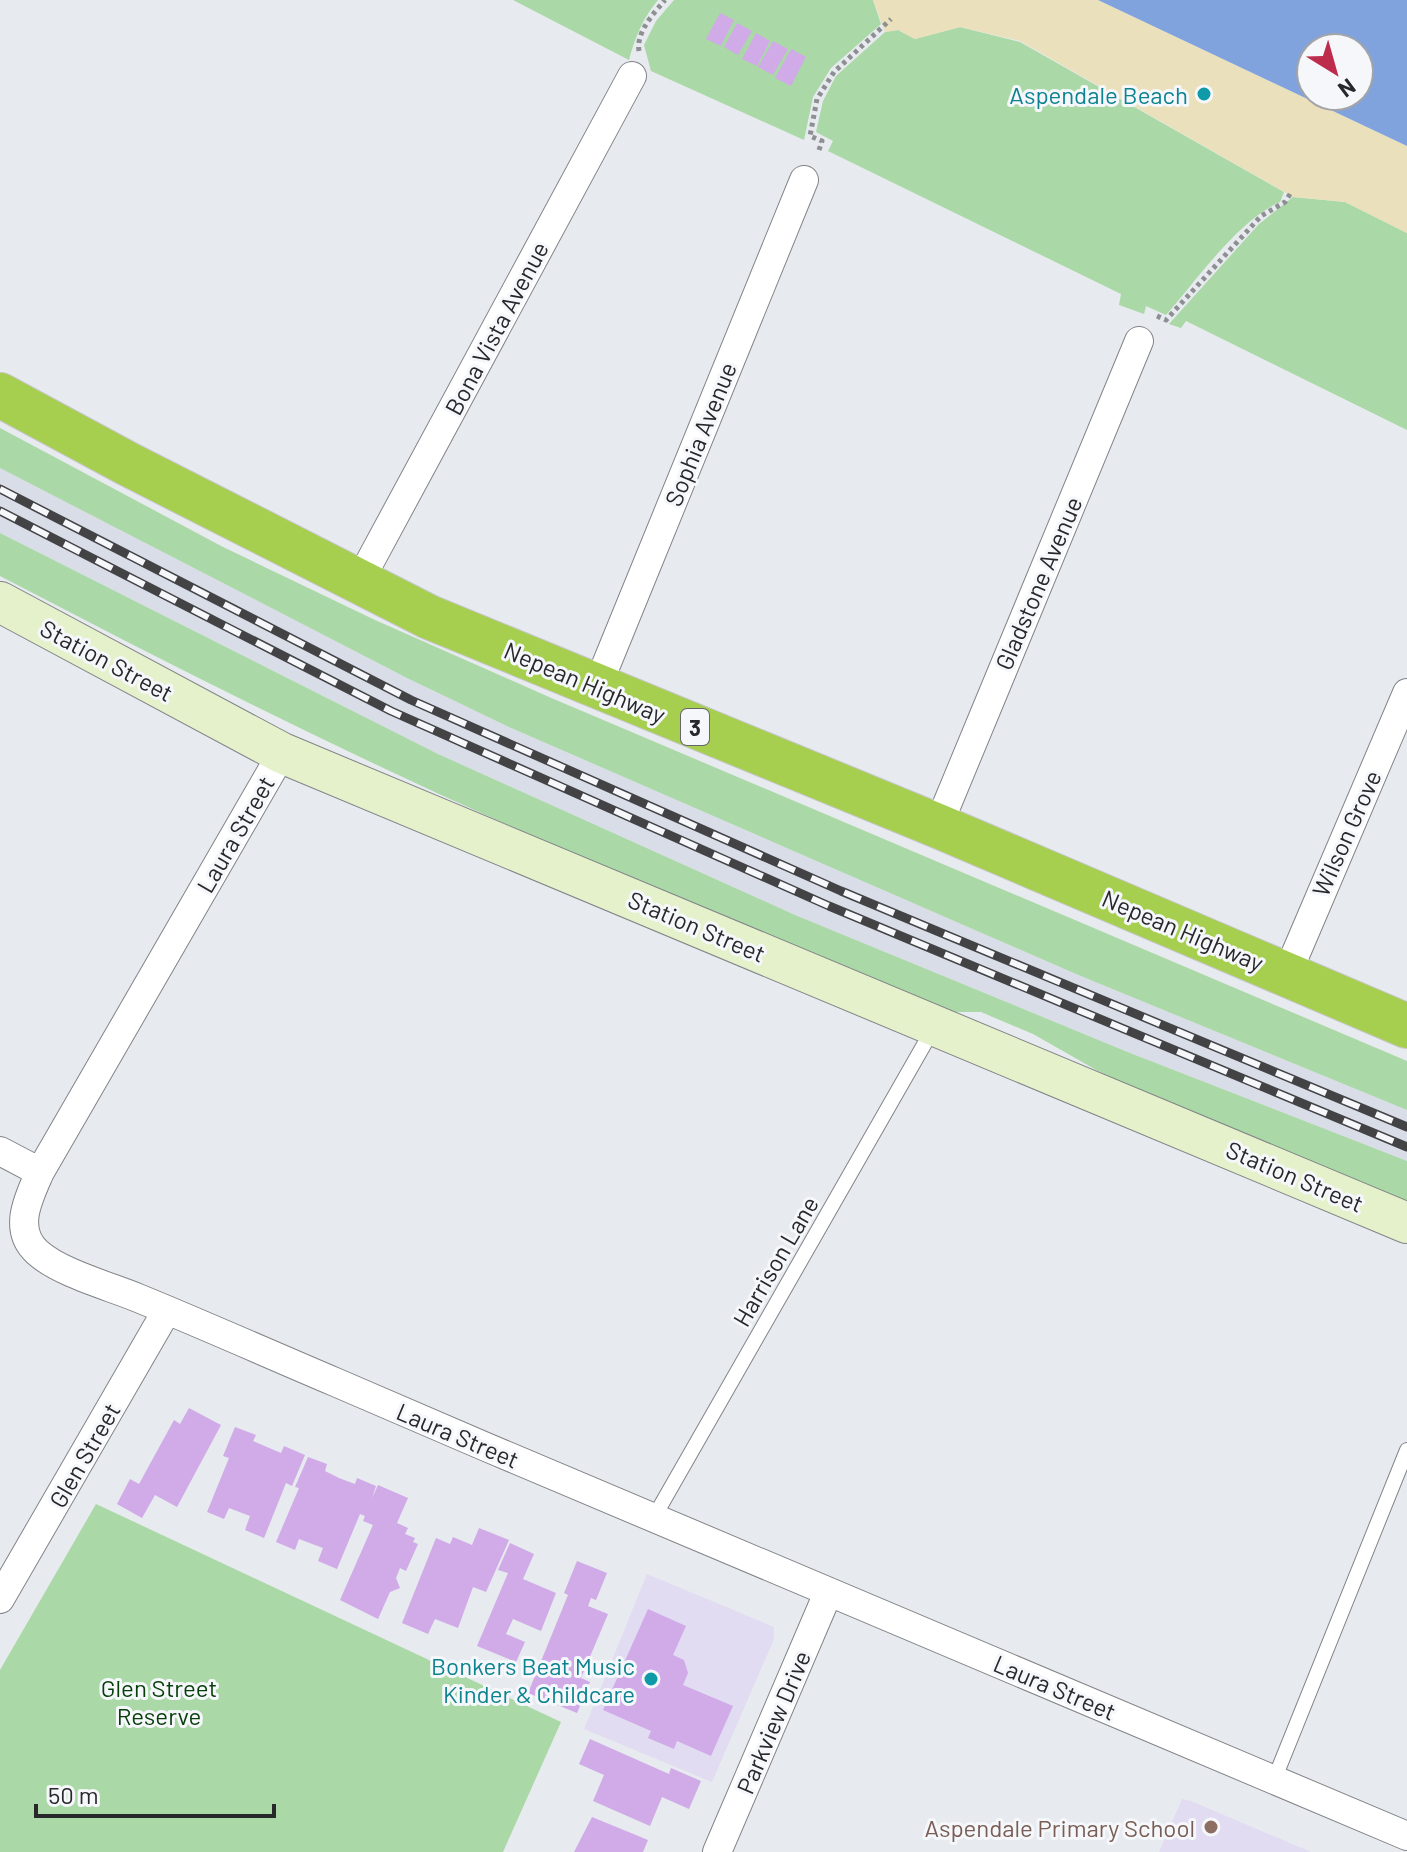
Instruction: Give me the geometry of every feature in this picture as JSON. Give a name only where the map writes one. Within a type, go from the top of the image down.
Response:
[{"type":"highway","name":"Nepean Highway","points":[[0,395],[128,464],[429,617],[938,826],[1407,1026]]},
{"type":"street","name":"Bona Vista Avenue","points":[[360,580],[637,69]]},
{"type":"street","name":"Sophia Avenue","points":[[597,687],[804,180]]},
{"type":"street","name":"Gladstone Avenue","points":[[938,826],[1139,341]]},
{"type":"street","name":"Station Street","points":[[0,602],[282,753],[1407,1223]]},
{"type":"street","name":"Wilson Grove","points":[[1287,974],[1407,693]]},
{"type":"street","name":"Laura Street","points":[[282,753],[40,1172],[25,1208],[26,1237],[37,1252],[60,1266],[653,1519],[1407,1836]]},
{"type":"street","points":[[0,1151],[40,1172]]},
{"type":"street","name":"Glen Street","points":[[0,1599],[167,1310]]},
{"type":"street","name":"Parkview Drive","points":[[717,1852],[828,1593]]},
{"type":"lane","name":"Harrison Lane","points":[[653,1519],[936,1026]]},
{"type":"lane","points":[[1274,1780],[1407,1450]]},
{"type":"path","points":[[637,69],[638,44],[650,17],[665,0]]},
{"type":"path","points":[[819,150],[822,141],[810,136],[817,99],[834,72],[891,19]]},
{"type":"path","points":[[1150,313],[1166,320],[1261,216],[1285,202],[1292,191]]},
{"type":"shaded area","points":[[0,468],[407,678],[509,727],[1076,974],[1407,1110],[1407,1161],[1130,1053],[795,915],[438,754],[0,533]]},
{"type":"shaded area","points":[[647,1574],[774,1627],[774,1639],[712,1782],[584,1729]]},
{"type":"shaded area","name":"Aspendale Primary School","points":[[1182,1799],[1191,1801],[1311,1852],[1159,1852]]},
{"type":"green space","points":[[513,0],[658,0],[640,28],[629,60]]},
{"type":"green space","points":[[674,0],[873,0],[881,24],[831,68],[813,97],[804,140],[651,71],[644,45],[656,21]]},
{"type":"green space","points":[[960,27],[1020,42],[1284,192],[1280,202],[1234,236],[1166,315],[1146,306],[1144,314],[1119,305],[1121,294],[828,151],[833,141],[816,132],[823,101],[836,76],[885,32],[898,30],[915,39]]},
{"type":"green space","points":[[1293,197],[1345,202],[1407,233],[1407,430],[1186,321],[1181,328],[1169,324],[1259,224]]},
{"type":"green space","points":[[0,428],[223,547],[375,620],[549,697],[1407,1061],[1407,1110],[1076,974],[509,727],[407,678],[0,468]]},
{"type":"green space","points":[[0,533],[438,754],[795,915],[1130,1053],[1407,1161],[1407,1205],[1187,1115],[1098,1071],[1033,1034],[981,1012],[950,1012],[549,843],[341,748],[0,576]]},
{"type":"green space","name":"Glen Street Reserve","points":[[96,1504],[561,1722],[503,1852],[0,1852],[0,1670]]},
{"type":"sand","name":"Aspendale Beach","points":[[873,0],[1098,0],[1295,93],[1295,112],[1335,112],[1407,146],[1407,233],[1345,202],[1293,197],[1020,41],[960,27],[915,39],[898,30],[885,32]]},
{"type":"water","points":[[1098,0],[1407,0],[1407,146],[1335,112],[1375,112],[1375,32],[1295,32],[1295,93]]},
{"type":"building","points":[[720,13],[734,20],[721,46],[706,39]]},
{"type":"building","points":[[737,23],[752,31],[738,55],[724,47]]},
{"type":"building","points":[[756,33],[770,41],[757,66],[742,59]]},
{"type":"building","points":[[773,41],[788,49],[773,75],[758,67]]},
{"type":"building","points":[[791,49],[806,57],[791,86],[775,78]]},
{"type":"building","points":[[189,1408],[221,1425],[177,1507],[155,1495],[142,1518],[117,1504],[130,1479],[139,1484],[174,1420],[180,1424]]},
{"type":"building","points":[[235,1427],[256,1435],[253,1441],[281,1453],[284,1446],[305,1455],[292,1486],[286,1483],[264,1538],[245,1530],[250,1516],[229,1508],[224,1519],[207,1512],[229,1458],[223,1456]]},
{"type":"building","points":[[308,1457],[327,1464],[325,1471],[339,1478],[355,1484],[357,1478],[376,1486],[372,1498],[378,1485],[408,1498],[397,1523],[408,1528],[405,1534],[415,1538],[413,1542],[418,1544],[406,1571],[400,1568],[396,1578],[400,1588],[390,1592],[378,1619],[340,1600],[373,1525],[363,1521],[365,1516],[360,1514],[337,1569],[318,1561],[323,1548],[299,1539],[295,1550],[276,1542],[299,1488],[295,1487]]},
{"type":"building","points":[[479,1528],[509,1540],[486,1592],[473,1587],[458,1628],[435,1619],[428,1634],[402,1623],[436,1538],[450,1544],[453,1537],[472,1545]]},
{"type":"building","points":[[510,1543],[534,1554],[523,1579],[556,1593],[541,1631],[513,1619],[506,1634],[525,1642],[516,1662],[477,1646],[508,1573],[498,1570]]},
{"type":"building","points":[[577,1561],[607,1573],[596,1600],[591,1598],[588,1606],[608,1614],[581,1678],[590,1682],[577,1713],[528,1693],[568,1595],[564,1593]]},
{"type":"building","name":"Bonkers Beat Music Kinder & Childcare","points":[[648,1609],[686,1626],[673,1655],[684,1660],[688,1673],[683,1685],[733,1706],[711,1756],[677,1741],[674,1749],[648,1738],[651,1731],[603,1710]]},
{"type":"building","points":[[590,1739],[669,1774],[671,1768],[701,1781],[689,1809],[662,1797],[650,1826],[593,1801],[604,1775],[579,1764]]},
{"type":"building","points":[[592,1817],[648,1840],[643,1852],[574,1852]]},
{"type":"railway","points":[[0,489],[411,700],[841,891],[1407,1127]]},
{"type":"railway","points":[[0,511],[391,711],[829,906],[1407,1147]]},
{"type":"place","name":"Aspendale Beach","points":[[1204,94]]},
{"type":"place","name":"Bonkers Beat Music Kinder & Childcare","points":[[651,1679]]},
{"type":"place","name":"Aspendale Primary School","points":[[1211,1827]]}]
